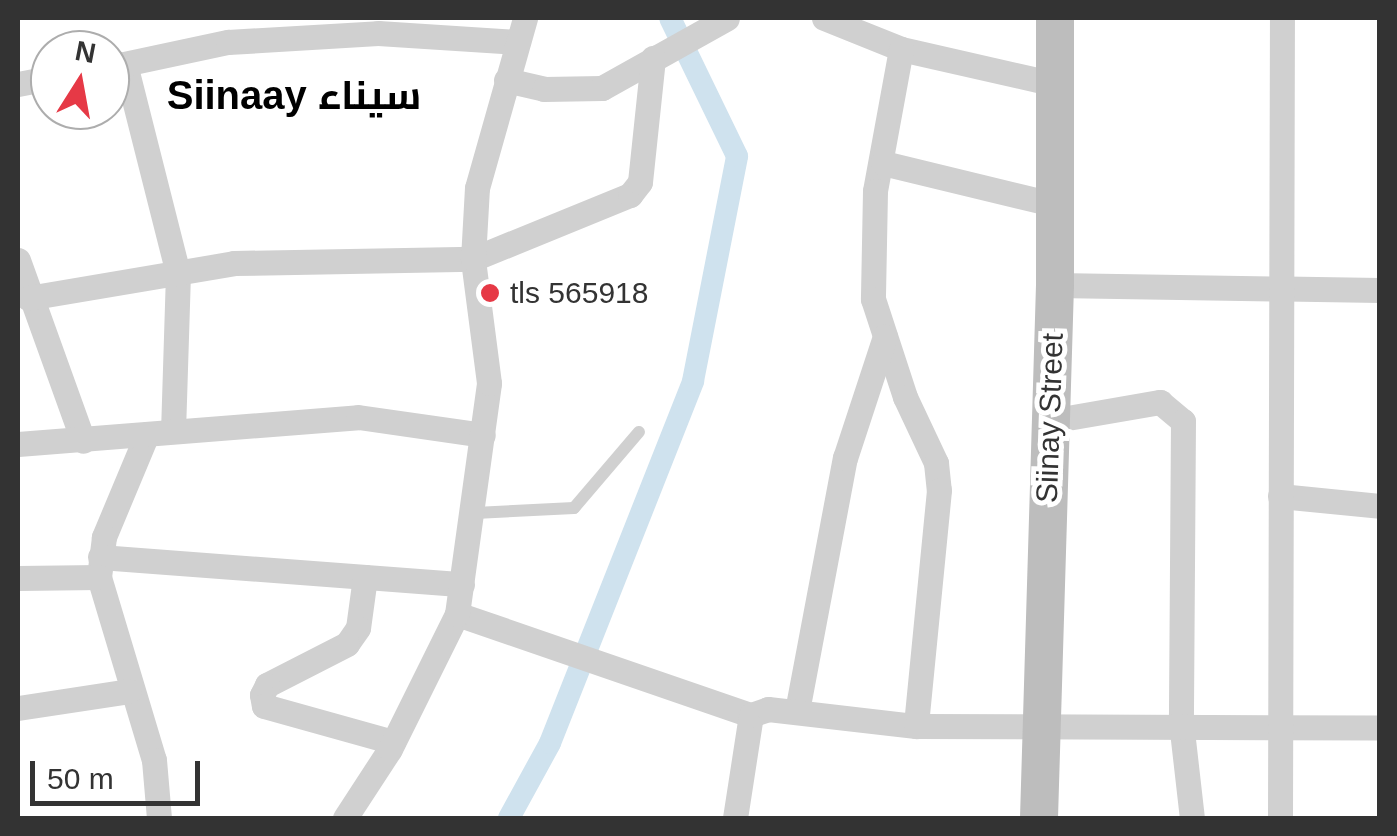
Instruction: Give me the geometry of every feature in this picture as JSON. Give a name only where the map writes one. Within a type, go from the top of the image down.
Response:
[{"type":"street","points":[[824,18],[902,49],[1054,84]]},
{"type":"street","name":"Siinay Street","points":[[1039,818],[1055,285],[1055,18]]},
{"type":"street","points":[[1280,818],[1278,288],[1282,18]]},
{"type":"street","points":[[506,80],[544,89],[602,88],[719,21]]},
{"type":"street","points":[[130,62],[228,42],[521,30],[476,188],[474,258],[487,332],[483,434],[475,513],[457,614],[393,742],[345,818]]},
{"type":"street","points":[[902,49],[884,163],[875,192],[873,299],[936,463],[939,490],[916,726]]},
{"type":"street","points":[[28,298],[234,263],[474,258],[630,196],[640,182],[659,53]]},
{"type":"street","points":[[130,107],[178,273],[173,431]]},
{"type":"street","points":[[884,163],[1052,204]]},
{"type":"street","points":[[18,260],[28,298],[83,441]]},
{"type":"street","points":[[1055,285],[1380,290]]},
{"type":"street","points":[[797,711],[846,458],[886,336]]},
{"type":"street","points":[[1050,421],[1160,402],[1183,421],[1181,722],[1192,818]]},
{"type":"street","points":[[18,444],[358,417],[483,434]]},
{"type":"street","points":[[147,434],[99,568],[129,691],[159,778],[159,818]]},
{"type":"street","points":[[1280,496],[1380,506]]},
{"type":"street","points":[[18,578],[99,568],[462,584]]},
{"type":"street","points":[[365,577],[358,628],[347,644],[267,685],[262,695],[264,706],[393,742]]},
{"type":"street","points":[[457,614],[751,715],[797,711],[916,726],[1181,722],[1380,728]]},
{"type":"street","points":[[18,708],[129,691]]},
{"type":"street","points":[[735,818],[751,715]]},
{"type":"lane","points":[[475,513],[574,508],[639,432]]},
{"type":"waterway","points":[[509,818],[550,743],[693,381],[737,156],[670,18]]},
{"type":"place","name":"tls 565918","points":[[490,293]]},
{"type":"district","name":"Siinaay سيناء","points":[[294,95]]}]
